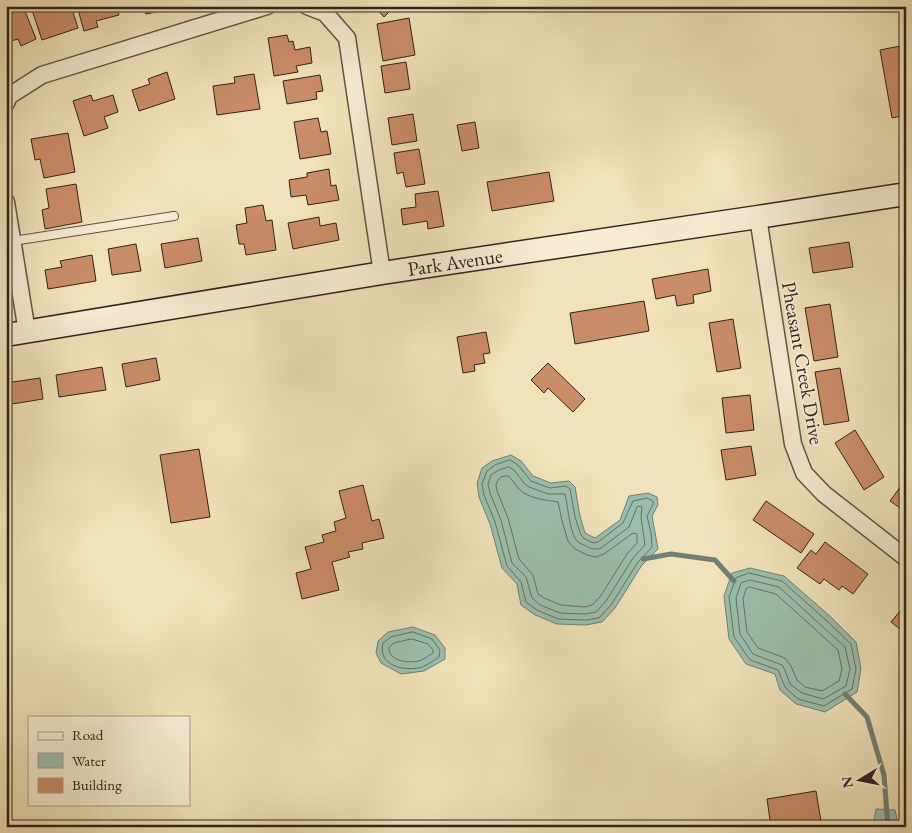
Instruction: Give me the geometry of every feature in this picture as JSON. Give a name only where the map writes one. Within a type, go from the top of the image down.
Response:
[{"type":"street","points":[[6,104],[9,96],[42,74],[267,6]]},
{"type":"street","points":[[307,6],[325,12],[347,38],[382,273]]},
{"type":"street","name":"Park Avenue","points":[[17,334],[382,273],[906,194]]},
{"type":"street","points":[[6,202],[13,241],[17,334]]},
{"type":"street","name":"Pheasant Creek Drive","points":[[758,217],[793,444],[804,473],[824,494],[906,558]]},
{"type":"lane","points":[[13,241],[174,216]]},
{"type":"water","points":[[511,455],[521,461],[533,476],[551,483],[569,481],[575,487],[585,533],[595,538],[620,520],[629,496],[648,493],[657,497],[658,505],[652,516],[658,549],[642,565],[615,608],[602,622],[586,625],[557,624],[535,615],[521,605],[517,584],[502,568],[490,524],[479,497],[477,483],[482,468],[492,461]]},
{"type":"water","points":[[750,568],[784,576],[831,617],[856,642],[861,669],[857,692],[825,712],[796,704],[780,690],[775,674],[746,664],[729,639],[724,596],[732,573]]},
{"type":"water","points":[[413,627],[435,635],[445,648],[445,659],[424,671],[401,674],[381,663],[376,653],[378,641],[388,632]]},
{"type":"water","points":[[876,809],[895,810],[899,827],[873,827]]},
{"type":"building","points":[[17,6],[23,6],[36,39],[21,46],[18,39],[11,41],[9,36],[6,37],[6,11]]},
{"type":"building","points":[[45,6],[71,6],[78,28],[42,40],[32,10]]},
{"type":"building","points":[[77,6],[117,6],[119,15],[96,21],[98,27],[84,31]]},
{"type":"building","points":[[132,6],[159,6],[160,11],[146,14],[144,9],[133,12]]},
{"type":"building","points":[[374,6],[395,6],[384,17]]},
{"type":"building","points":[[409,18],[415,55],[383,61],[377,24]]},
{"type":"building","points":[[287,35],[289,42],[293,41],[295,50],[310,47],[312,63],[296,66],[298,72],[274,76],[268,38]]},
{"type":"building","points":[[900,46],[903,64],[906,63],[906,115],[892,118],[880,50]]},
{"type":"building","points":[[406,62],[410,89],[385,93],[381,66]]},
{"type":"building","points":[[167,72],[175,99],[139,111],[132,90],[150,84],[148,79]]},
{"type":"building","points":[[254,74],[260,109],[217,115],[213,86],[235,83],[234,77]]},
{"type":"building","points":[[320,75],[323,91],[316,92],[317,99],[287,104],[283,81]]},
{"type":"building","points":[[91,95],[93,101],[113,95],[118,112],[104,117],[108,128],[84,136],[73,101]]},
{"type":"building","points":[[413,114],[417,141],[392,145],[388,118]]},
{"type":"building","points":[[318,118],[321,132],[327,131],[331,154],[300,159],[294,122]]},
{"type":"building","points":[[475,122],[479,148],[462,151],[457,125]]},
{"type":"building","points":[[68,133],[75,172],[44,178],[40,159],[35,160],[31,139]]},
{"type":"building","points":[[419,149],[425,184],[406,187],[403,172],[397,174],[394,153]]},
{"type":"building","points":[[329,169],[331,186],[336,185],[339,200],[308,205],[306,195],[291,197],[289,180],[307,177],[307,173]]},
{"type":"building","points":[[549,172],[554,201],[492,211],[487,182]]},
{"type":"building","points":[[76,184],[82,222],[45,229],[42,210],[49,208],[46,189]]},
{"type":"building","points":[[438,191],[444,226],[428,229],[427,221],[403,225],[401,209],[416,207],[415,194]]},
{"type":"building","points":[[263,205],[266,221],[272,220],[276,250],[246,255],[244,244],[239,244],[236,225],[247,223],[245,208]]},
{"type":"building","points":[[319,217],[320,226],[336,223],[339,240],[293,249],[288,223]]},
{"type":"building","points":[[198,238],[202,261],[165,268],[161,244]]},
{"type":"building","points":[[849,242],[853,267],[813,273],[809,248]]},
{"type":"building","points":[[136,244],[141,271],[112,275],[108,249]]},
{"type":"building","points":[[92,255],[96,281],[48,289],[45,270],[62,267],[60,261]]},
{"type":"building","points":[[708,269],[711,291],[693,295],[694,303],[677,306],[675,295],[656,299],[652,279]]},
{"type":"building","points":[[644,301],[649,331],[575,344],[570,313]]},
{"type":"building","points":[[830,304],[838,357],[814,361],[805,308]]},
{"type":"building","points":[[733,319],[741,368],[717,372],[709,323]]},
{"type":"building","points":[[486,332],[490,353],[483,354],[485,363],[474,365],[475,371],[463,373],[457,337]]},
{"type":"building","points":[[156,358],[160,380],[126,387],[122,364]]},
{"type":"building","points":[[548,363],[585,399],[573,412],[548,388],[544,393],[531,380]]},
{"type":"building","points":[[102,367],[106,390],[59,397],[56,375]]},
{"type":"building","points":[[840,368],[849,421],[824,425],[815,372]]},
{"type":"building","points":[[40,378],[43,399],[6,405],[6,383]]},
{"type":"building","points":[[750,395],[754,430],[726,433],[722,398]]},
{"type":"building","points":[[855,430],[884,477],[864,490],[835,443]]},
{"type":"building","points":[[751,446],[756,475],[726,480],[721,450]]},
{"type":"building","points":[[199,449],[210,517],[171,523],[160,455]]},
{"type":"building","points":[[906,479],[906,512],[890,501]]},
{"type":"building","points":[[363,485],[372,521],[379,519],[384,538],[362,543],[363,549],[348,552],[350,557],[332,562],[339,590],[302,599],[296,573],[311,569],[305,547],[324,542],[322,535],[336,531],[334,522],[346,518],[339,491]]},
{"type":"building","points":[[766,501],[814,534],[801,553],[753,520]]},
{"type":"building","points":[[825,542],[868,574],[853,594],[842,586],[839,590],[824,579],[820,584],[797,568],[811,550],[816,554]]},
{"type":"building","points":[[906,606],[906,634],[891,622]]},
{"type":"building","points":[[816,791],[822,827],[771,827],[767,799]]},
{"type":"waterway","points":[[643,559],[671,554],[715,560],[734,581]]},
{"type":"waterway","points":[[845,694],[867,717],[884,775],[888,827]]}]
